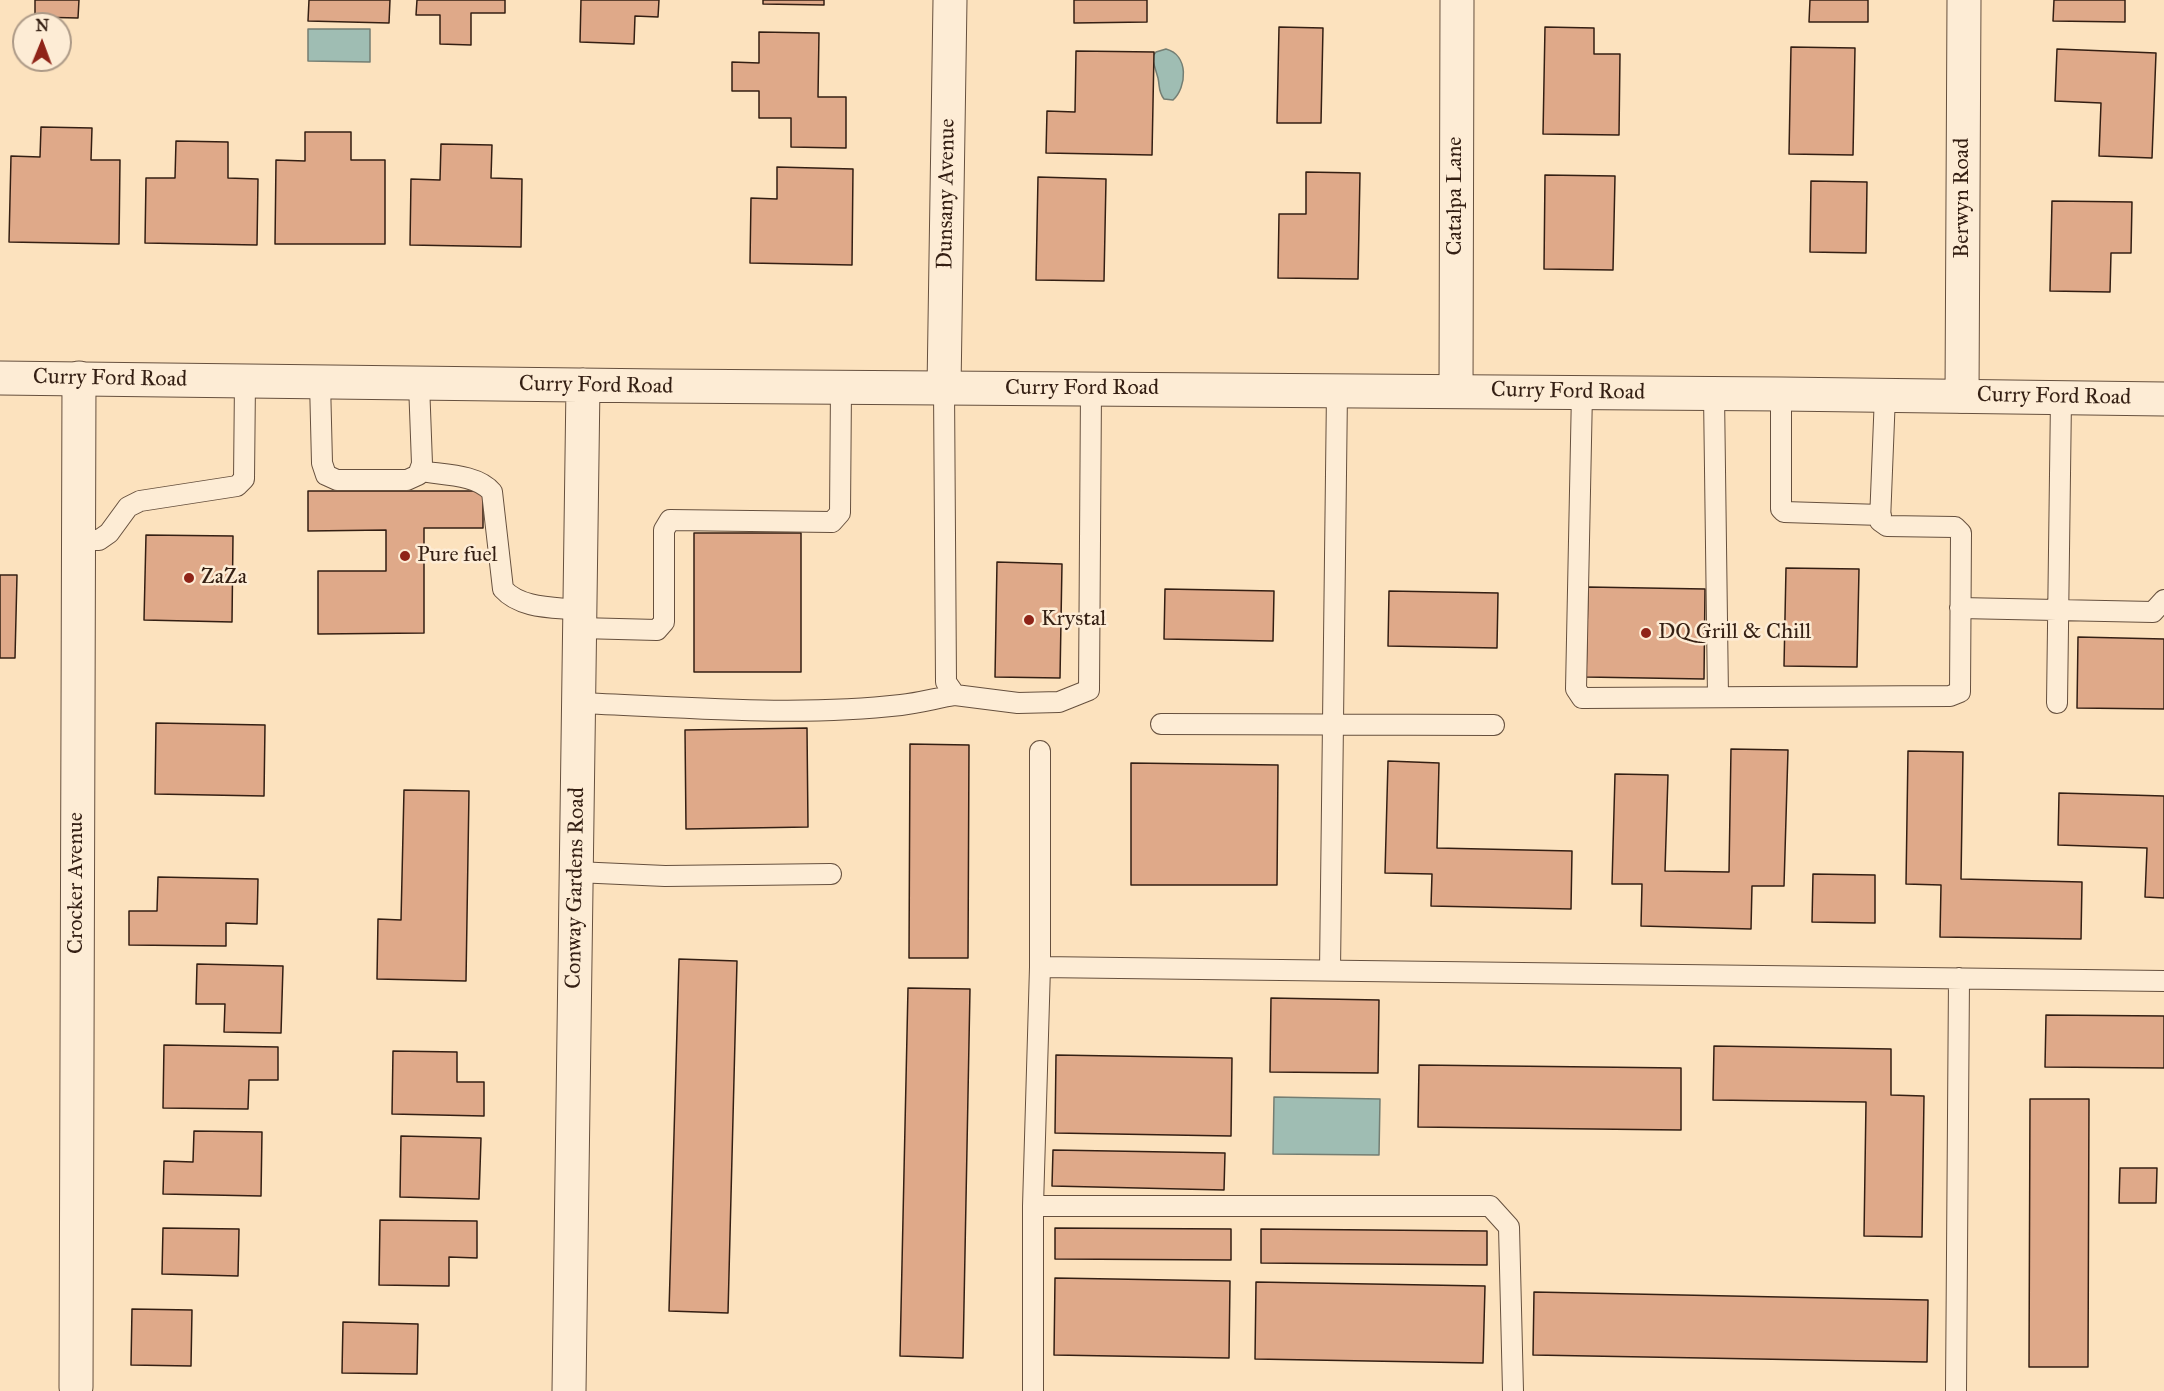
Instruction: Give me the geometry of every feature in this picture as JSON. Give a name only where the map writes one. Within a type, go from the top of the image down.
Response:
[{"type":"street","name":"Dunsany Avenue","points":[[944,388],[950,0]]},
{"type":"street","name":"Catalpa Lane","points":[[1456,392],[1457,0]]},
{"type":"street","name":"Berwyn Road","points":[[1962,396],[1964,0]]},
{"type":"street","name":"Curry Ford Road","points":[[0,378],[583,386],[1582,392],[2164,399]]},
{"type":"street","name":"Crocker Avenue","points":[[76,1387],[79,378]]},
{"type":"street","name":"Conway Gardens Road","points":[[569,1391],[583,386]]},
{"type":"lane","points":[[78,540],[99,540],[109,533],[128,507],[140,501],[237,486],[244,478],[245,381]]},
{"type":"lane","points":[[320,382],[322,463],[326,475],[337,480],[407,480],[418,476],[422,464],[419,383]]},
{"type":"lane","points":[[420,471],[474,480],[486,485],[492,492],[503,590],[508,595],[528,605],[580,619],[657,630],[664,622],[664,530],[670,520],[832,522],[840,513],[841,387]]},
{"type":"lane","points":[[944,388],[946,682],[955,694]]},
{"type":"lane","points":[[578,703],[729,709],[838,710],[903,705],[955,694],[1018,703],[1059,702],[1089,690],[1091,389]]},
{"type":"lane","points":[[1330,970],[1337,391]]},
{"type":"lane","points":[[1582,392],[1576,689],[1582,698],[1950,696],[1960,692],[1961,532],[1955,528],[1887,526],[1880,521],[1885,395]]},
{"type":"lane","points":[[1714,394],[1718,697]]},
{"type":"lane","points":[[1781,394],[1781,509],[1784,512],[1881,515]]},
{"type":"lane","points":[[2056,703],[2061,398]]},
{"type":"lane","points":[[1960,608],[2153,612],[2164,600]]},
{"type":"lane","points":[[1161,724],[1494,726]]},
{"type":"lane","points":[[1033,1391],[1034,1206],[1040,967],[1040,751]]},
{"type":"lane","points":[[576,872],[665,876],[831,874]]},
{"type":"lane","points":[[1040,967],[2164,981]]},
{"type":"lane","points":[[1956,1391],[1959,978]]},
{"type":"lane","points":[[1034,1206],[1490,1206],[1509,1227],[1513,1391]]},
{"type":"water","points":[[308,29],[370,29],[370,62],[308,61]]},
{"type":"water","points":[[1166,49],[1173,52],[1182,64],[1183,80],[1173,100],[1164,99],[1161,94],[1152,57],[1156,52]]},
{"type":"water","points":[[1274,1097],[1380,1099],[1379,1155],[1273,1154]]},
{"type":"building","points":[[35,0],[79,0],[78,18],[72,18],[72,12],[35,12]]},
{"type":"building","points":[[309,0],[390,0],[389,23],[308,21]]},
{"type":"building","points":[[417,0],[505,0],[505,13],[471,13],[471,45],[440,44],[440,15],[416,15]]},
{"type":"building","points":[[581,0],[659,0],[658,17],[635,16],[634,44],[580,42]]},
{"type":"building","points":[[763,0],[824,0],[824,5],[763,4]]},
{"type":"building","points":[[1074,0],[1147,0],[1147,22],[1074,23]]},
{"type":"building","points":[[1810,0],[1868,0],[1868,22],[1809,22]]},
{"type":"building","points":[[2054,0],[2125,0],[2125,22],[2053,21]]},
{"type":"building","points":[[1279,27],[1323,28],[1321,123],[1277,123]]},
{"type":"building","points":[[1545,27],[1594,28],[1594,54],[1620,54],[1619,135],[1543,134]]},
{"type":"building","points":[[759,32],[819,33],[818,97],[846,97],[846,148],[791,147],[791,118],[759,118],[759,91],[732,91],[732,62],[759,63]]},
{"type":"building","points":[[1791,47],[1855,48],[1853,155],[1789,154]]},
{"type":"building","points":[[2057,49],[2156,53],[2152,158],[2099,156],[2101,103],[2055,101]]},
{"type":"building","points":[[1076,51],[1154,52],[1152,155],[1046,153],[1047,111],[1075,112]]},
{"type":"building","points":[[41,127],[92,128],[91,160],[120,160],[119,244],[9,242],[11,156],[40,157]]},
{"type":"building","points":[[305,132],[351,132],[351,160],[385,160],[385,244],[275,244],[276,160],[305,161]]},
{"type":"building","points":[[176,141],[228,142],[228,178],[258,179],[257,245],[145,243],[146,178],[175,178]]},
{"type":"building","points":[[441,144],[492,145],[491,178],[522,179],[521,247],[410,245],[411,179],[440,180]]},
{"type":"building","points":[[777,167],[853,169],[852,265],[750,263],[751,198],[777,199]]},
{"type":"building","points":[[1306,172],[1360,173],[1358,279],[1278,278],[1279,214],[1306,214]]},
{"type":"building","points":[[1545,175],[1615,176],[1613,270],[1544,269]]},
{"type":"building","points":[[1038,177],[1106,179],[1104,281],[1036,280]]},
{"type":"building","points":[[1811,181],[1867,182],[1866,253],[1810,252]]},
{"type":"building","points":[[2052,201],[2132,202],[2131,253],[2111,253],[2110,292],[2050,291]]},
{"type":"building","points":[[308,491],[483,491],[483,528],[424,528],[424,633],[318,634],[318,571],[386,571],[386,530],[308,531]]},
{"type":"building","points":[[694,533],[801,533],[801,672],[694,672]]},
{"type":"building","name":"ZaZa","points":[[146,535],[233,536],[232,622],[144,620]]},
{"type":"building","name":"Krystal","points":[[997,562],[1062,564],[1060,678],[995,677]]},
{"type":"building","points":[[1786,568],[1859,569],[1857,667],[1784,666]]},
{"type":"building","points":[[0,575],[17,575],[15,658],[0,658]]},
{"type":"building","name":"DQ Grill & Chill","points":[[1588,587],[1705,589],[1704,679],[1586,677]]},
{"type":"building","points":[[1165,589],[1274,591],[1273,641],[1164,639]]},
{"type":"building","points":[[1389,591],[1498,593],[1497,648],[1388,646]]},
{"type":"building","points":[[2078,637],[2164,639],[2164,709],[2077,708]]},
{"type":"building","points":[[156,723],[265,725],[264,796],[155,794]]},
{"type":"building","points":[[807,728],[808,827],[686,829],[685,730]]},
{"type":"building","points":[[910,744],[969,745],[968,958],[909,958]]},
{"type":"building","points":[[1731,749],[1788,750],[1784,886],[1752,886],[1751,929],[1641,926],[1642,884],[1612,884],[1615,774],[1668,775],[1665,871],[1729,872]]},
{"type":"building","points":[[1908,751],[1963,752],[1961,879],[2082,882],[2081,939],[1940,937],[1941,885],[1906,884]]},
{"type":"building","points":[[1388,761],[1439,763],[1437,848],[1572,851],[1571,909],[1431,906],[1432,874],[1385,873]]},
{"type":"building","points":[[1131,763],[1278,765],[1277,885],[1131,885]]},
{"type":"building","points":[[404,790],[469,791],[466,981],[377,979],[378,919],[401,920]]},
{"type":"building","points":[[2059,793],[2164,796],[2164,898],[2145,897],[2147,848],[2058,845]]},
{"type":"building","points":[[1813,874],[1875,875],[1875,923],[1812,922]]},
{"type":"building","points":[[158,877],[258,879],[257,924],[226,923],[226,946],[129,945],[129,911],[157,911]]},
{"type":"building","points":[[679,959],[737,961],[728,1313],[669,1311]]},
{"type":"building","points":[[197,964],[283,966],[281,1033],[224,1032],[225,1004],[196,1004]]},
{"type":"building","points":[[908,988],[970,989],[963,1358],[900,1356]]},
{"type":"building","points":[[1271,998],[1379,1000],[1378,1073],[1270,1072]]},
{"type":"building","points":[[2046,1015],[2164,1016],[2164,1068],[2045,1067]]},
{"type":"building","points":[[164,1045],[278,1047],[278,1080],[249,1080],[248,1109],[163,1108]]},
{"type":"building","points":[[1714,1046],[1891,1049],[1891,1095],[1924,1096],[1922,1237],[1864,1236],[1866,1102],[1713,1100]]},
{"type":"building","points":[[393,1051],[457,1052],[457,1082],[484,1082],[484,1116],[392,1114]]},
{"type":"building","points":[[1056,1055],[1232,1058],[1231,1136],[1055,1133]]},
{"type":"building","points":[[1419,1065],[1681,1068],[1681,1130],[1418,1127]]},
{"type":"building","points":[[2030,1099],[2089,1099],[2088,1367],[2029,1367]]},
{"type":"building","points":[[194,1131],[262,1132],[261,1196],[163,1194],[164,1161],[193,1162]]},
{"type":"building","points":[[401,1136],[481,1138],[479,1199],[400,1197]]},
{"type":"building","points":[[1053,1150],[1225,1153],[1224,1190],[1052,1186]]},
{"type":"building","points":[[2120,1168],[2157,1168],[2156,1203],[2119,1203]]},
{"type":"building","points":[[380,1220],[477,1221],[477,1258],[449,1257],[449,1286],[379,1285]]},
{"type":"building","points":[[163,1228],[239,1229],[238,1276],[162,1274]]},
{"type":"building","points":[[1055,1228],[1231,1229],[1231,1260],[1055,1259]]},
{"type":"building","points":[[1261,1229],[1487,1231],[1487,1265],[1261,1263]]},
{"type":"building","points":[[1055,1278],[1230,1281],[1229,1358],[1054,1355]]},
{"type":"building","points":[[1256,1282],[1485,1286],[1483,1363],[1255,1359]]},
{"type":"building","points":[[1534,1292],[1928,1300],[1927,1362],[1533,1355]]},
{"type":"building","points":[[132,1309],[192,1310],[191,1366],[131,1365]]},
{"type":"building","points":[[343,1322],[418,1324],[417,1374],[342,1373]]},
{"type":"place","name":"Pure fuel","points":[[405,556]]},
{"type":"place","name":"ZaZa","points":[[189,578]]},
{"type":"place","name":"Krystal","points":[[1029,620]]},
{"type":"place","name":"DQ Grill & Chill","points":[[1646,633]]}]
